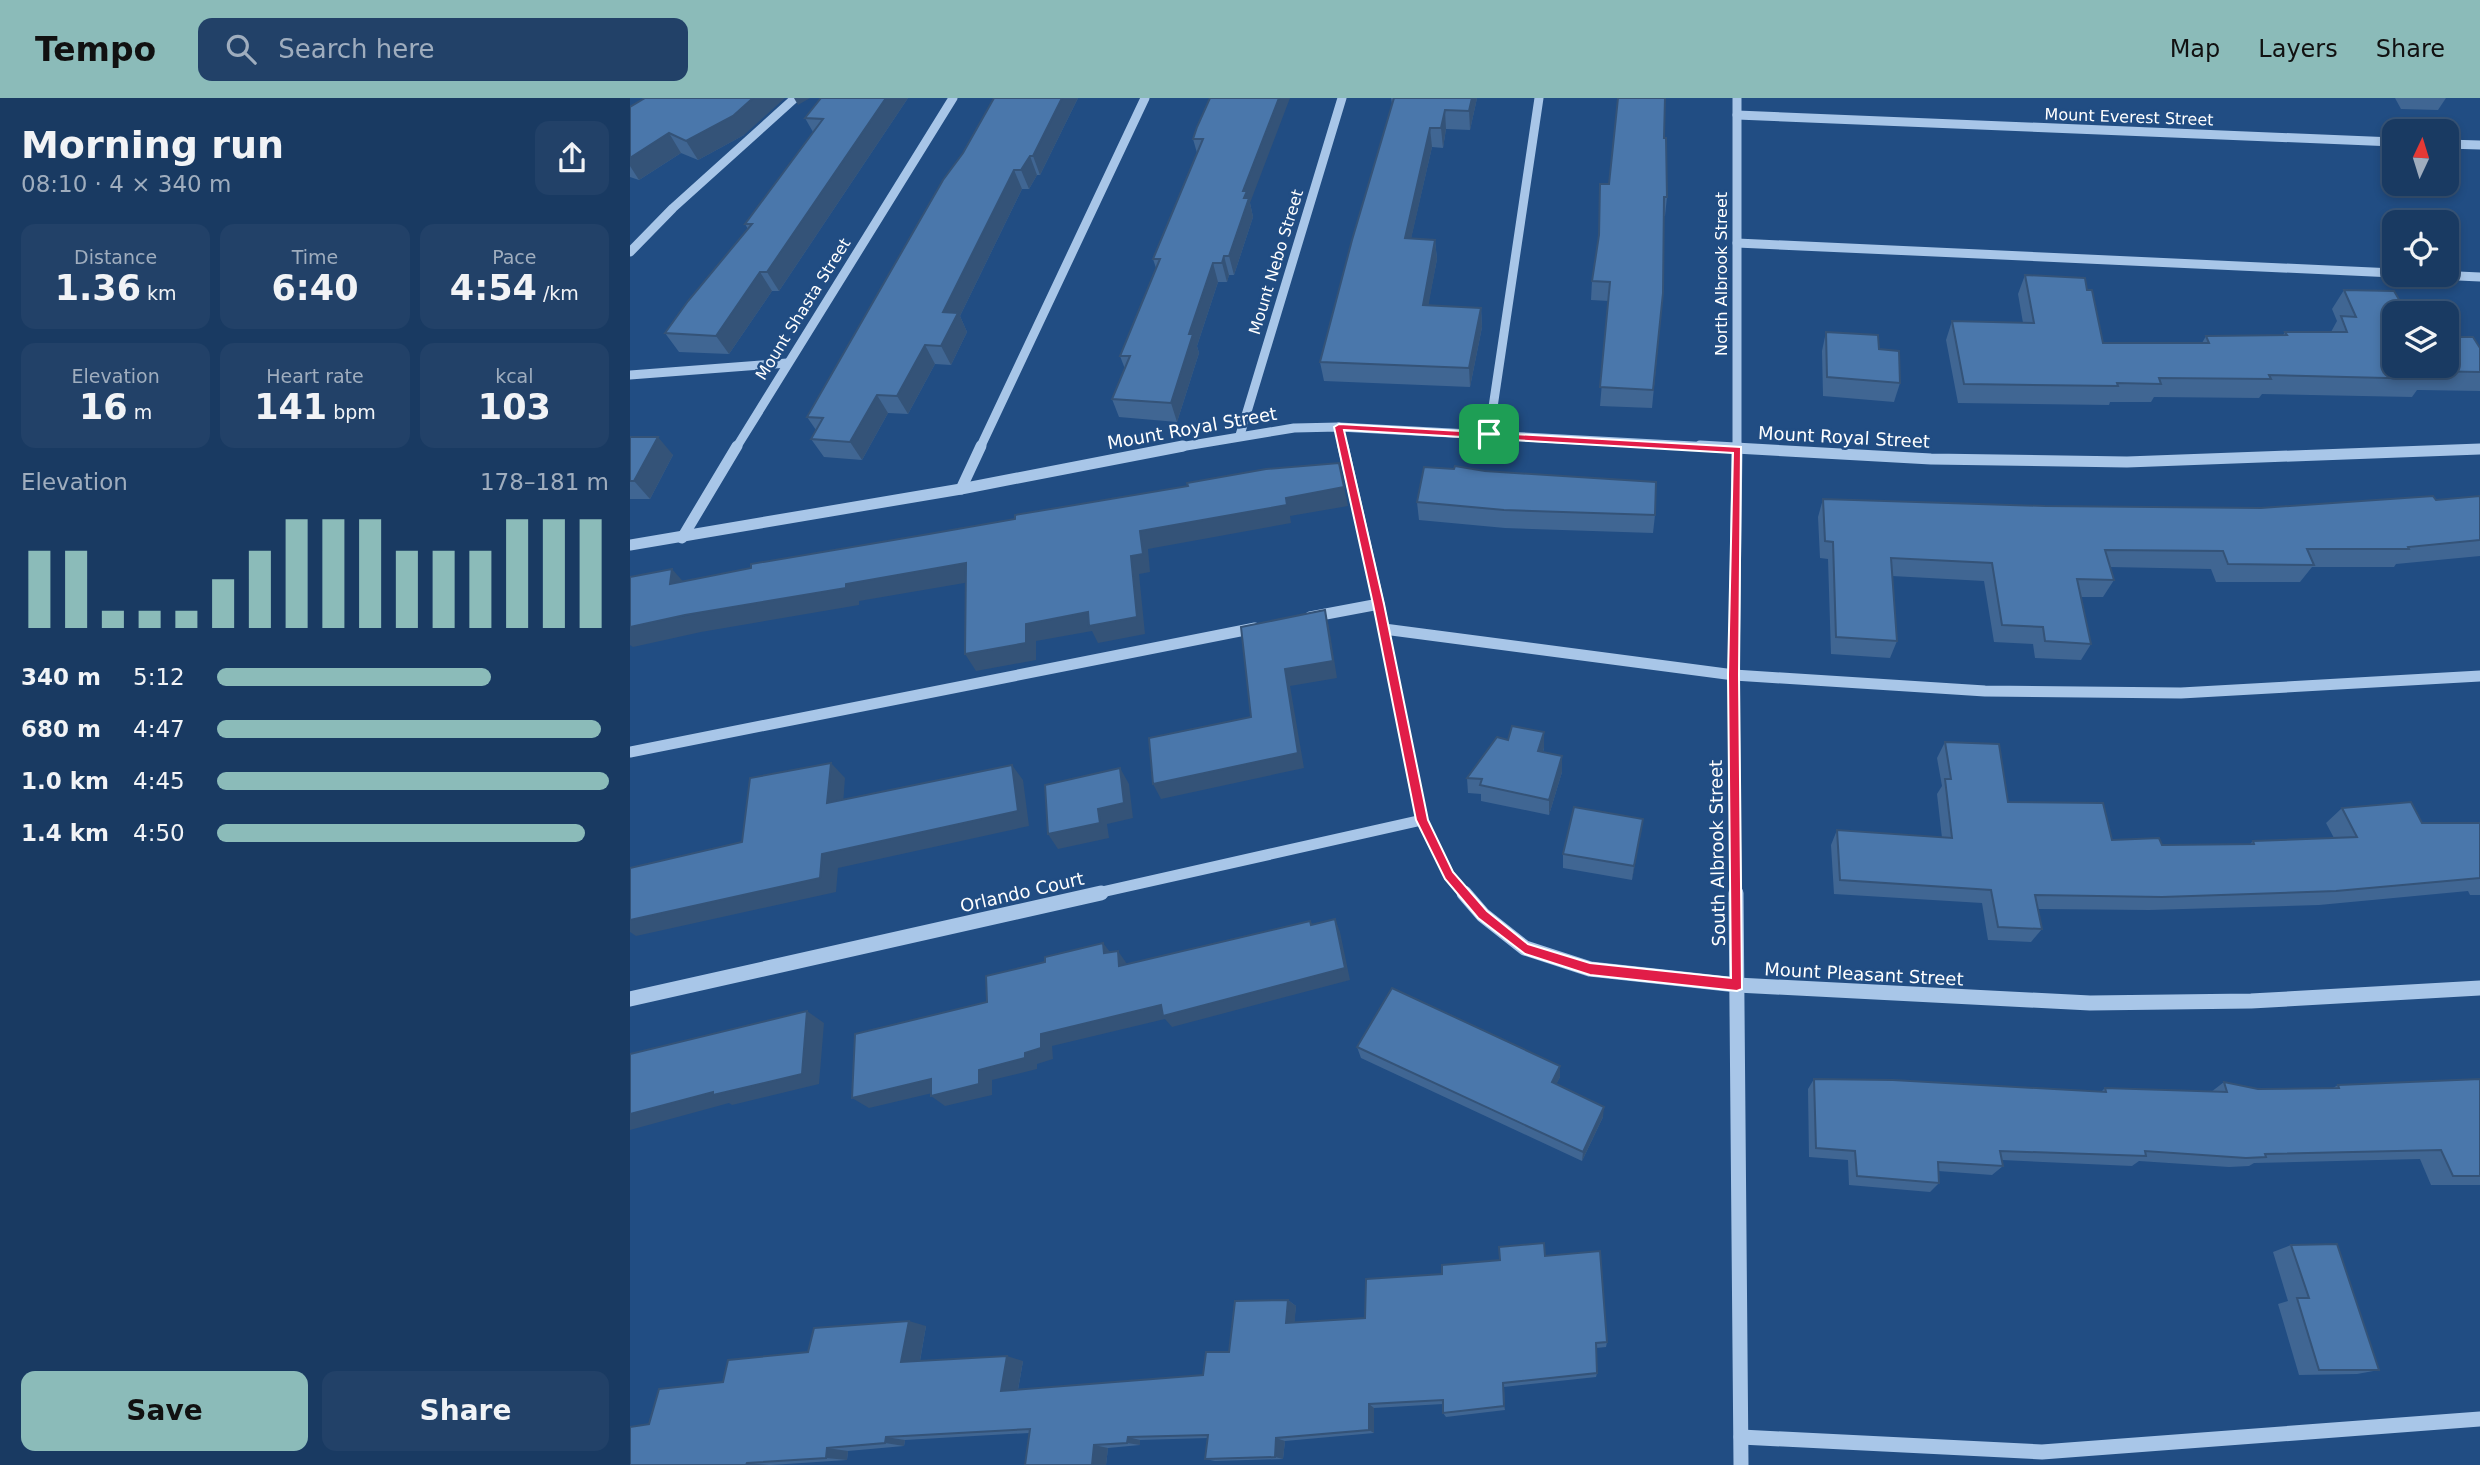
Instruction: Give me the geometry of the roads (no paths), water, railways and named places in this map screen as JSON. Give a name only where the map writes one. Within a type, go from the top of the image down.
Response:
[{"type":"street","points":[[630,252],[673,208],[795,98]]},
{"type":"street","name":"Mount Shasta Street","points":[[682,538],[787,363],[953,98]]},
{"type":"street","points":[[961,489],[1145,98]]},
{"type":"street","name":"Mount Nebo Street","points":[[1240,435],[1342,98]]},
{"type":"street","points":[[1489,434],[1539,98]]},
{"type":"street","name":"North Albrook Street","points":[[1737,98],[1737,450]]},
{"type":"street","name":"Mount Everest Street","points":[[1737,116],[2382,142]]},
{"type":"street","points":[[2459,144],[2480,145]]},
{"type":"street","points":[[1737,243],[2382,272]]},
{"type":"street","points":[[2459,276],[2480,277]]},
{"type":"street","points":[[630,375],[787,363]]},
{"type":"street","name":"Mount Royal Street","points":[[630,545],[961,489],[1240,435],[1294,428],[1339,427],[1489,434],[1931,460],[2127,462],[2480,449]]},
{"type":"street","name":"Mount Pleasant Street","points":[[1339,427],[1379,604],[1422,820],[1449,875],[1483,915],[1525,948],[1590,969],[1737,985],[2090,1003],[2251,1000],[2480,988]]},
{"type":"street","name":"South Albrook Street","points":[[1737,450],[1734,675],[1741,1465]]},
{"type":"street","points":[[1297,620],[1379,604]]},
{"type":"street","points":[[630,752],[1270,625]]},
{"type":"street","points":[[1384,629],[1734,675],[1985,691],[2167,693],[2480,676]]},
{"type":"street","name":"Orlando Court","points":[[630,999],[1422,820]]},
{"type":"street","points":[[1741,1437],[2042,1452],[2480,1419]]}]
